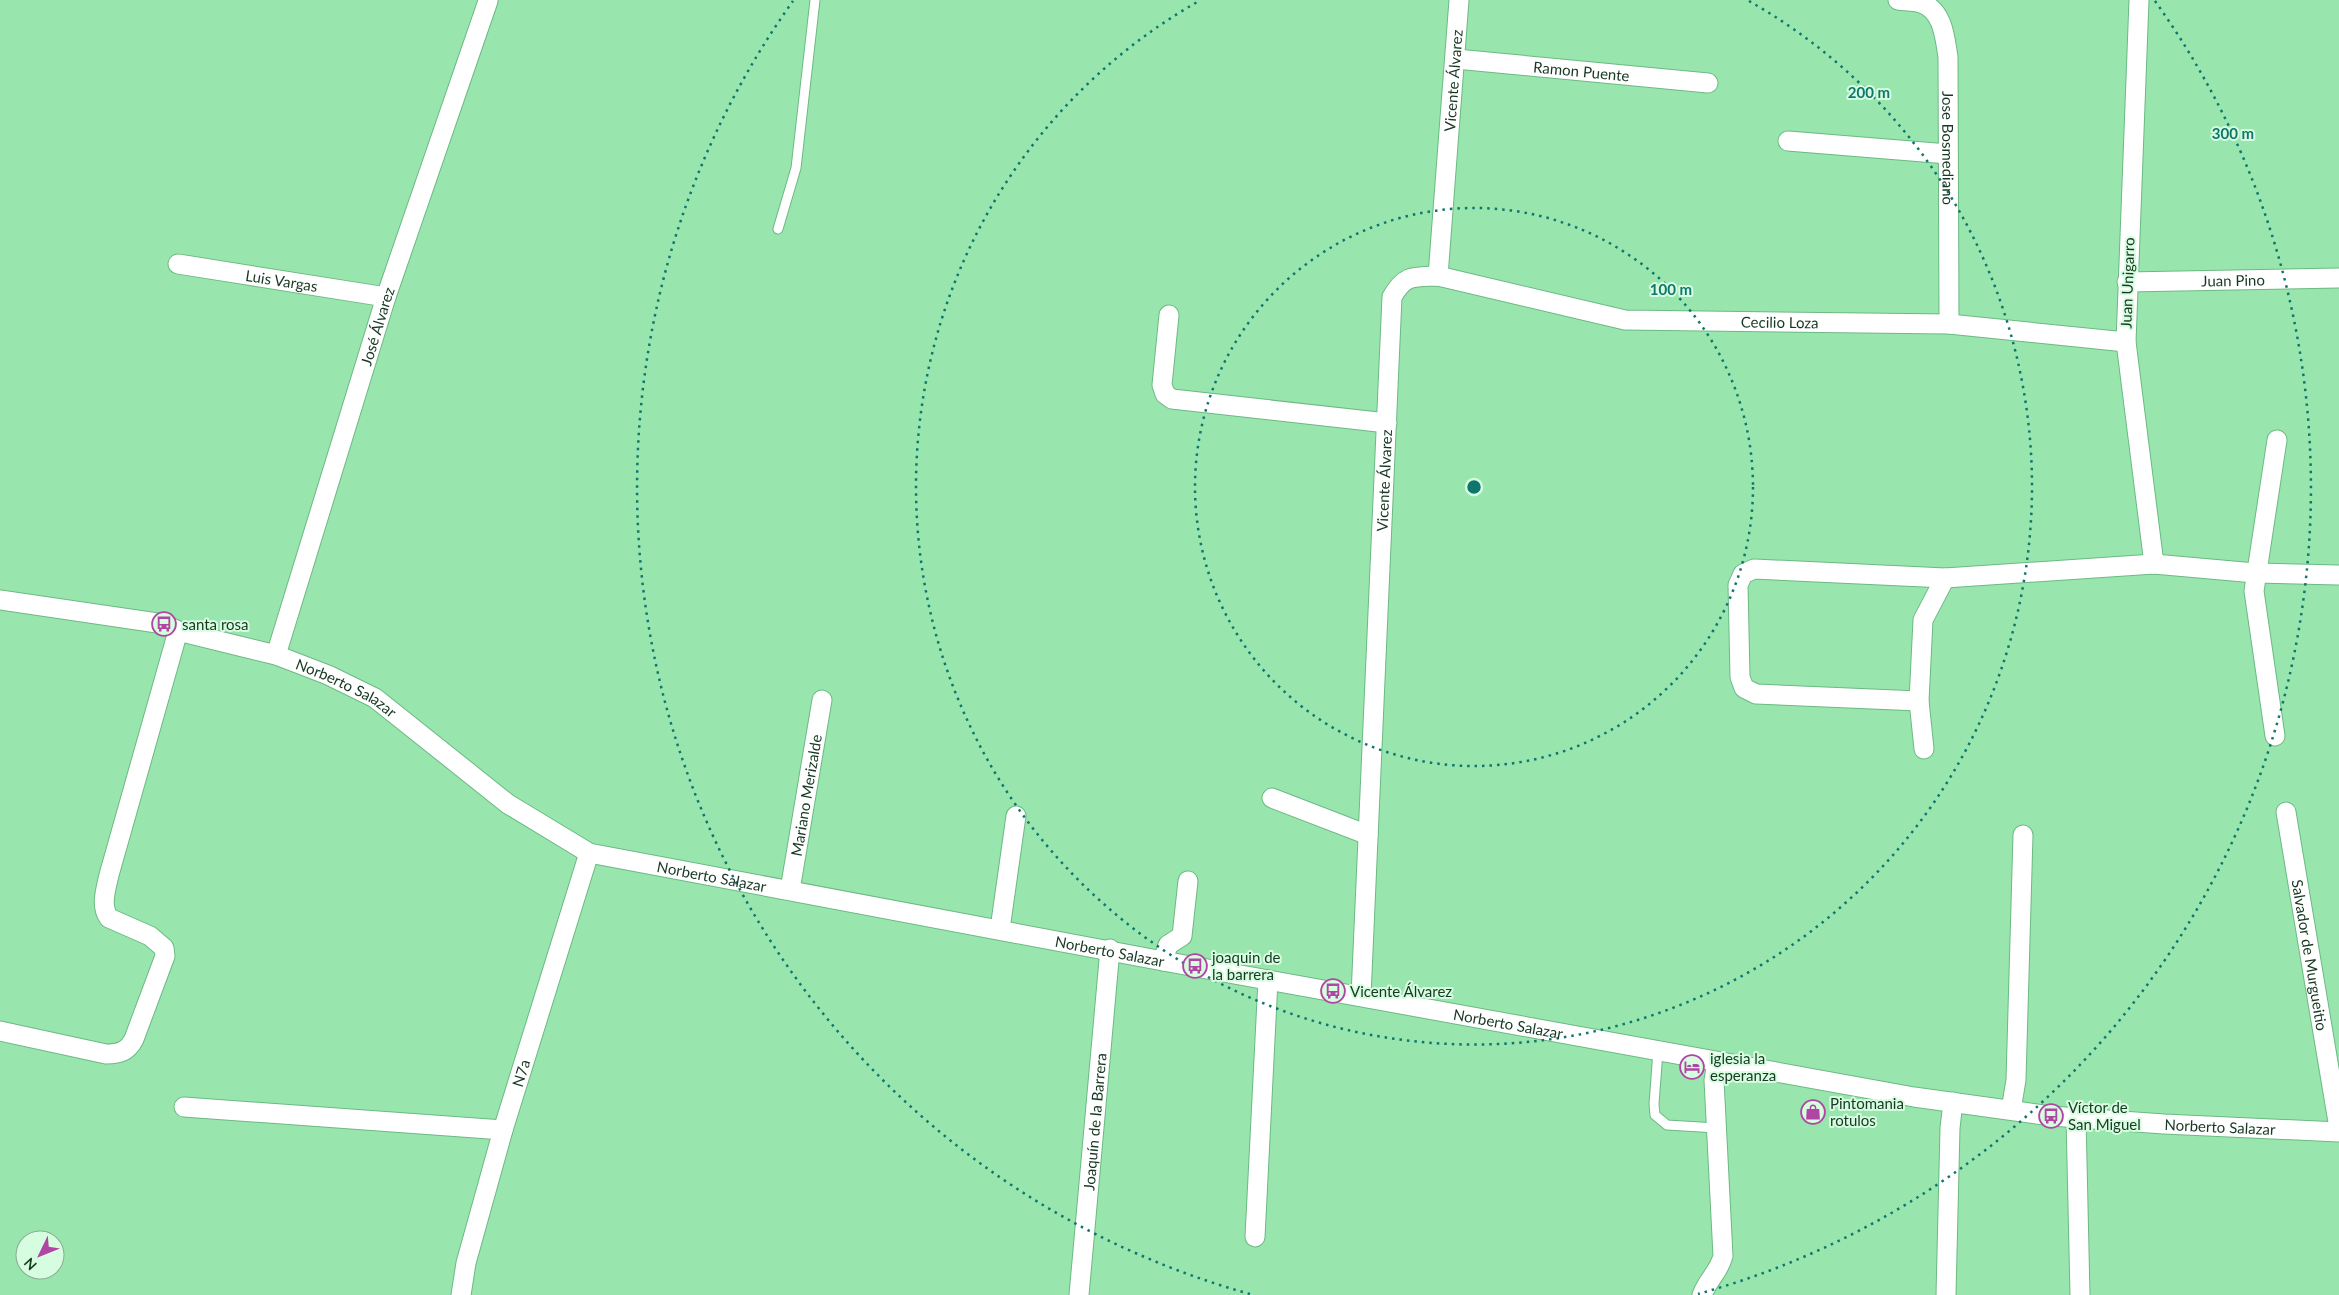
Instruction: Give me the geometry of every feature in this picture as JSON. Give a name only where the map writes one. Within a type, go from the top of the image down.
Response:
[{"type":"street","name":"Vicente Álvarez","points":[[1361,996],[1392,296],[1399,284],[1408,278],[1438,276],[1459,0]]},
{"type":"street","name":"Jose Bosmediano","points":[[1898,0],[1923,4],[1938,16],[1944,33],[1948,57],[1950,324]]},
{"type":"street","name":"Juan Unigarro","points":[[2139,0],[2126,282],[2126,342],[2154,564]]},
{"type":"street","name":"José Álvarez","points":[[276,655],[386,297],[488,1]]},
{"type":"street","name":"Ramon Puente","points":[[1456,59],[1708,83]]},
{"type":"street","points":[[1788,141],[1948,154]]},
{"type":"street","name":"Luis Vargas","points":[[178,264],[386,297]]},
{"type":"street","name":"Cecilio Loza","points":[[1438,276],[1624,320],[1950,324],[2126,342]]},
{"type":"street","name":"Juan Pino","points":[[2126,282],[2339,278]]},
{"type":"street","points":[[1169,315],[1162,385],[1165,394],[1172,399],[1387,423]]},
{"type":"street","points":[[2275,736],[2254,591],[2277,440]]},
{"type":"street","points":[[1918,701],[1756,694],[1744,688],[1740,678],[1738,585],[1743,574],[1754,569],[1944,578],[2154,564],[2256,574],[2339,575]]},
{"type":"street","points":[[1924,749],[1918,701],[1923,620],[1944,578]]},
{"type":"street","name":"Norberto Salazar","points":[[0,600],[164,624],[178,631],[276,655],[328,675],[375,698],[508,804],[589,853],[1110,949],[1163,961],[1717,1062],[1953,1102],[2076,1118],[2339,1132]]},
{"type":"street","points":[[0,1031],[106,1054],[124,1052],[130,1047],[134,1039],[165,956],[164,948],[150,936],[109,918],[104,912],[104,900],[109,875],[178,631]]},
{"type":"street","name":"Mariano Merizalde","points":[[790,890],[822,700]]},
{"type":"street","points":[[1272,798],[1360,834],[1368,835]]},
{"type":"street","name":"Salvador de Murgueitio","points":[[2286,812],[2339,1128]]},
{"type":"street","points":[[1000,929],[1016,816]]},
{"type":"street","points":[[2011,1110],[2016,1080],[2023,835]]},
{"type":"street","name":"N7a","points":[[461,1295],[466,1263],[503,1130],[589,853]]},
{"type":"street","points":[[1163,961],[1168,945],[1182,936],[1188,881]]},
{"type":"street","name":"Joaquín de la Barrera","points":[[1079,1295],[1110,949]]},
{"type":"street","points":[[1255,1236],[1268,980]]},
{"type":"street","points":[[1702,1295],[1707,1283],[1720,1268],[1723,1256],[1714,1080],[1717,1062]]},
{"type":"street","points":[[1946,1295],[1950,1128],[1953,1102]]},
{"type":"street","points":[[184,1108],[503,1130]]},
{"type":"street","points":[[2076,1118],[2080,1295]]},
{"type":"lane","points":[[778,229],[796,168],[815,0]]},
{"type":"lane","points":[[1658,1051],[1654,1104],[1655,1115],[1666,1125],[1717,1128]]},
{"type":"place","name":"santa rosa","points":[[164,624]]},
{"type":"place","name":"joaquin de la barrera","points":[[1195,966]]},
{"type":"place","name":"Vicente Álvarez","points":[[1333,991]]},
{"type":"place","name":"iglesia la esperanza","points":[[1692,1067]]},
{"type":"place","name":"Pintomania rotulos","points":[[1813,1112]]},
{"type":"place","name":"Víctor de San Miguel","points":[[2051,1116]]}]
